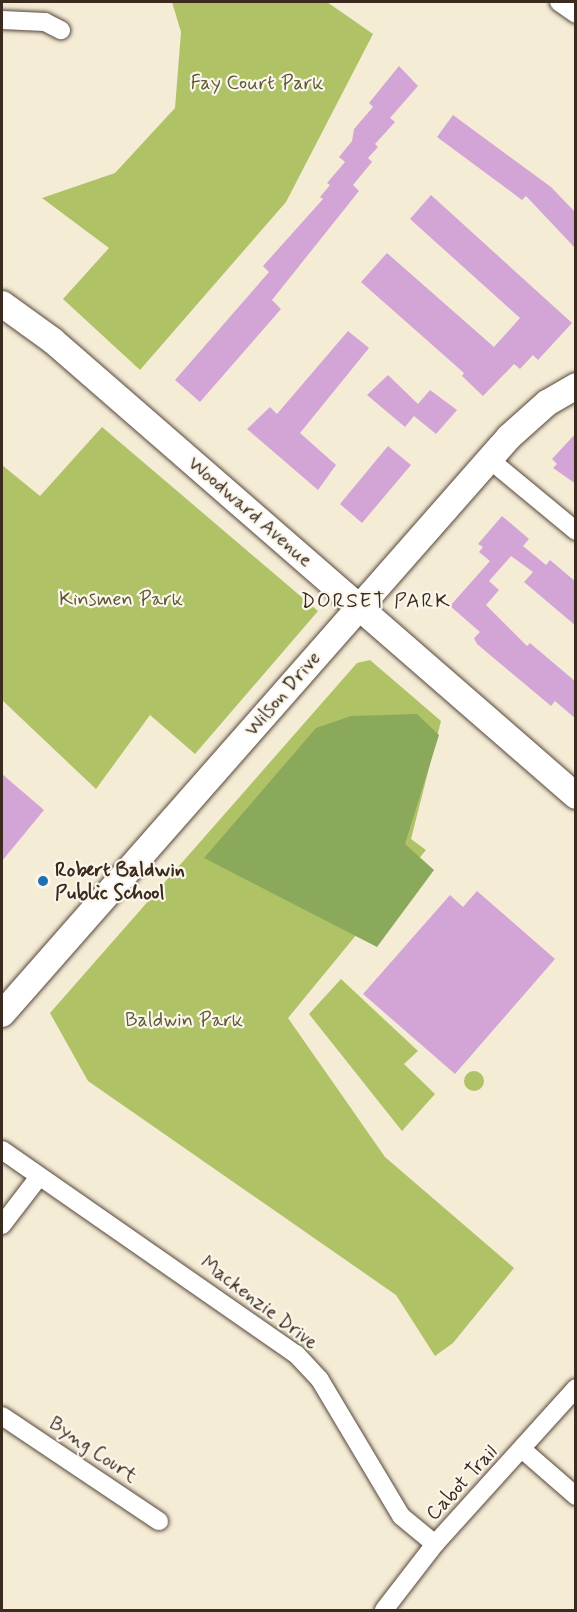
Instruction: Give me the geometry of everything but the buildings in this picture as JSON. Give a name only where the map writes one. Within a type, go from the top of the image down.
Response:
[{"type":"street","points":[[559,2],[576,14]]},
{"type":"street","points":[[2,20],[45,21],[61,30]]},
{"type":"street","name":"Woodward Avenue","points":[[2,304],[52,340],[361,606],[576,796]]},
{"type":"street","name":"Wilson Drive","points":[[2,1014],[489,459],[547,403],[576,386]]},
{"type":"street","points":[[489,459],[576,531]]},
{"type":"street","name":"Mackenzie Drive","points":[[2,1150],[38,1178],[203,1286],[296,1354],[320,1380],[401,1516],[435,1544]]},
{"type":"street","points":[[2,1225],[38,1178]]},
{"type":"street","name":"Cabot Trail","points":[[384,1611],[435,1544],[523,1450],[576,1388]]},
{"type":"street","name":"Byng Court","points":[[2,1416],[159,1521]]},
{"type":"street","points":[[523,1450],[576,1496]]},
{"type":"green space","name":"Fay Court Park","points":[[172,2],[327,2],[373,34],[286,202],[140,370],[63,299],[109,248],[42,198],[115,173],[175,108],[181,32]]},
{"type":"green space","name":"Kinsmen Park","points":[[102,427],[318,611],[195,754],[150,715],[96,789],[2,700],[2,465],[40,496]]},
{"type":"green space","name":"Baldwin Park","points":[[370,660],[441,721],[411,839],[426,850],[288,1018],[385,1157],[514,1268],[453,1343],[435,1356],[396,1295],[88,1081],[50,1013],[357,663]]},
{"type":"green space","points":[[417,714],[439,735],[405,844],[434,870],[377,947],[204,858],[316,728],[351,716]]},
{"type":"green space","points":[[341,979],[418,1051],[404,1064],[435,1094],[402,1131],[309,1014]]},
{"type":"green space","points":[[474,1071],[481,1074],[484,1081],[481,1088],[474,1091],[467,1088],[464,1081],[467,1074]]},
{"type":"place","name":"Robert Baldwin Public School","points":[[43,881]]},
{"type":"district","name":"DORSET PARK","points":[[376,601]]}]
